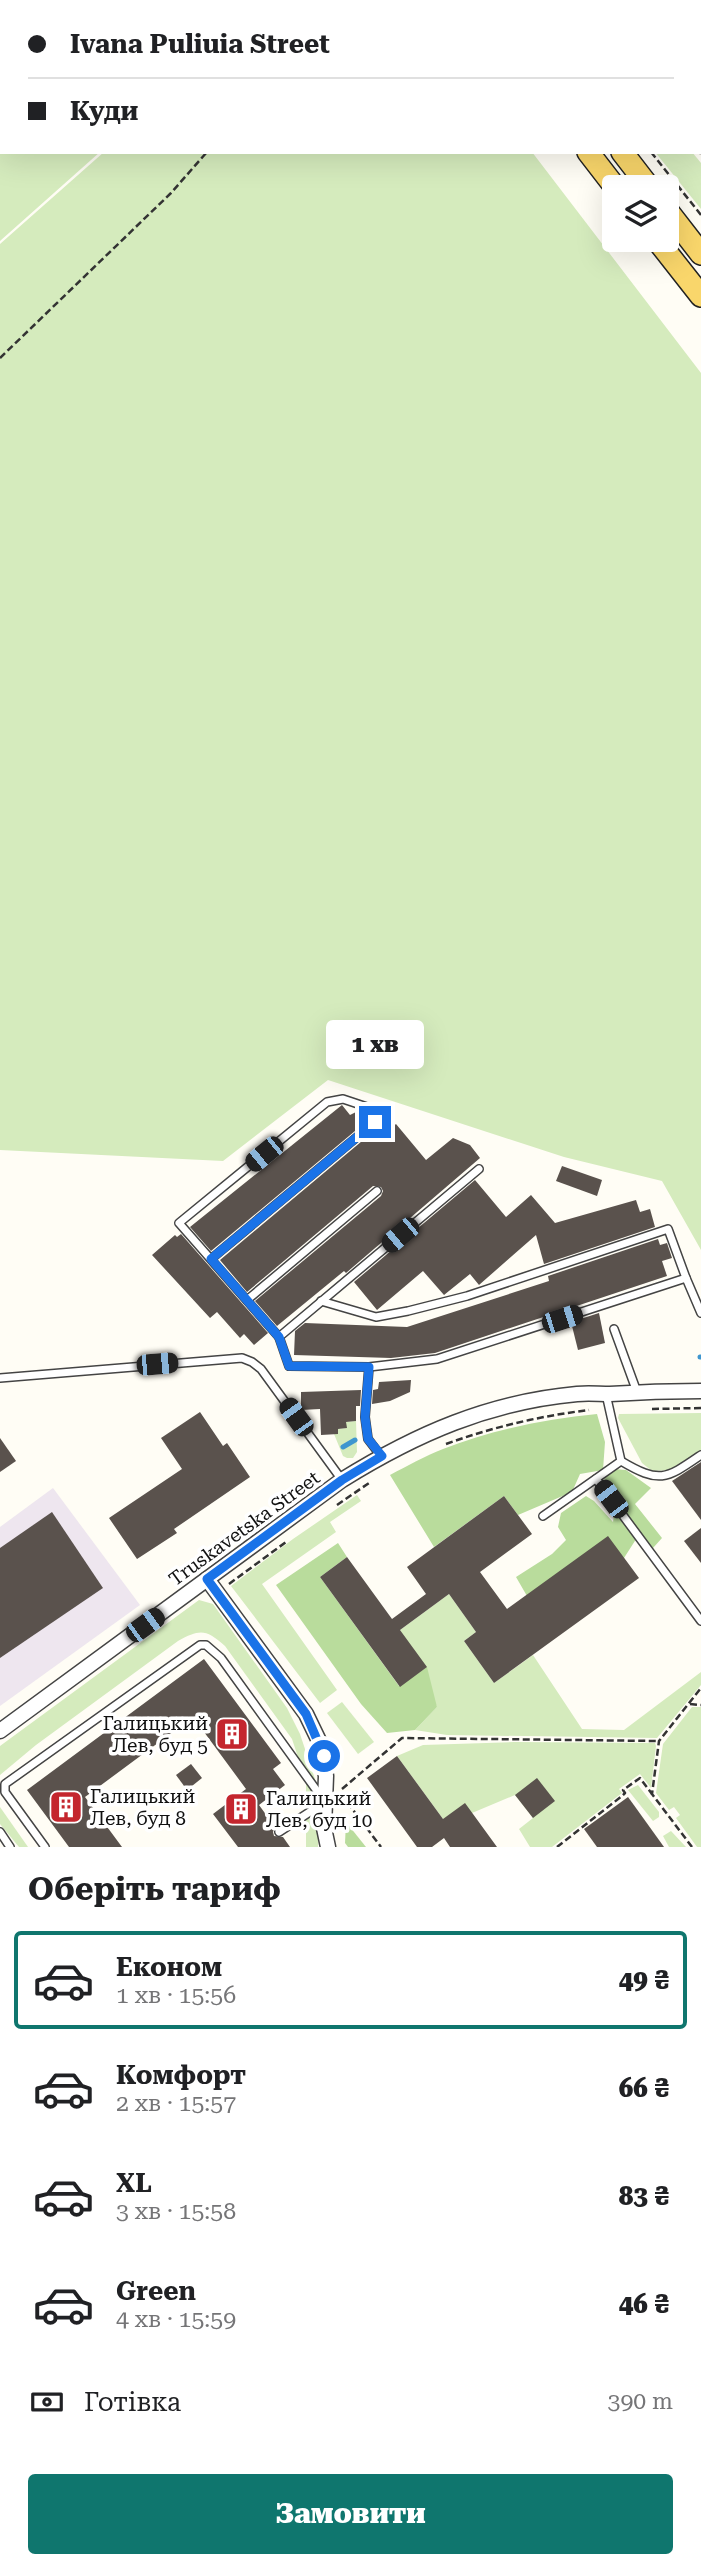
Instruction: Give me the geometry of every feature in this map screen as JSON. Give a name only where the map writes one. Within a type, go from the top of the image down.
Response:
[{"type":"main road","points":[[590,154],[606,175]]},
{"type":"main road","points":[[624,154],[640,175]]},
{"type":"main road","points":[[679,226],[701,254]]},
{"type":"main road","points":[[666,252],[701,296]]},
{"type":"street","name":"Truskavetska Street","points":[[0,1731],[342,1480],[437,1428],[489,1411],[579,1393],[606,1401],[637,1392],[701,1391]]},
{"type":"street","points":[[207,1579],[306,1714],[324,1756],[324,1828],[328,1847]]},
{"type":"lane","points":[[211,1259],[375,1122],[366,1107],[343,1099],[327,1102],[178,1223],[279,1337],[289,1366],[369,1367],[437,1359],[686,1278]]},
{"type":"lane","points":[[279,1337],[479,1168]]},
{"type":"lane","points":[[247,1300],[377,1191]]},
{"type":"lane","points":[[321,1301],[376,1317],[408,1311],[467,1296],[668,1229],[701,1313]]},
{"type":"lane","points":[[614,1329],[637,1392]]},
{"type":"lane","points":[[0,1378],[242,1358],[261,1369],[342,1480]]},
{"type":"lane","points":[[369,1367],[366,1428],[368,1439],[382,1456]]},
{"type":"lane","points":[[606,1401],[621,1461],[644,1475],[670,1476],[701,1455]]},
{"type":"lane","points":[[543,1516],[621,1461]]},
{"type":"lane","points":[[596,1479],[701,1620]]},
{"type":"lane","points":[[45,1847],[5,1792],[5,1784],[200,1645],[206,1645],[221,1658],[325,1802],[279,1832]]},
{"type":"lane","points":[[0,1832],[10,1847]]},
{"type":"path","points":[[0,358],[171,193],[205,154]]},
{"type":"path","points":[[653,154],[701,215]]},
{"type":"path","points":[[445,1445],[479,1432],[606,1401]]},
{"type":"path","points":[[644,1409],[701,1408]]},
{"type":"path","points":[[332,1507],[377,1478]]},
{"type":"path","points":[[217,1593],[292,1538]]},
{"type":"path","points":[[652,1794],[659,1741],[701,1688]]},
{"type":"path","points":[[688,1704],[701,1704]]},
{"type":"path","points":[[381,1847],[339,1792],[402,1738],[659,1741]]},
{"type":"path","points":[[557,1847],[622,1796],[624,1790],[640,1778],[692,1847]]},
{"type":"shaded area","points":[[53,1488],[140,1605],[0,1706],[0,1527]]},
{"type":"green space","points":[[0,154],[98,154],[0,241]]},
{"type":"green space","points":[[102,154],[534,154],[602,244],[602,252],[608,252],[701,373],[701,1250],[662,1181],[564,1157],[328,1080],[223,1161],[0,1150],[0,244]]},
{"type":"green space","points":[[657,154],[694,154],[701,163],[701,209],[679,182],[679,175],[674,175]]},
{"type":"green space","points":[[701,1413],[701,1450],[670,1470],[652,1471],[642,1463],[618,1418],[619,1414]]},
{"type":"green space","points":[[597,1414],[605,1442],[603,1470],[580,1474],[572,1492],[518,1515],[504,1496],[434,1547],[390,1475],[436,1452],[480,1436],[538,1422]]},
{"type":"green space","points":[[356,1421],[357,1452],[353,1458],[347,1458],[343,1456],[334,1434],[338,1429],[346,1428],[346,1422]]},
{"type":"green space","points":[[614,1469],[626,1470],[651,1488],[635,1504],[662,1538],[653,1548],[640,1533],[624,1558],[527,1596],[516,1577],[552,1554],[566,1540],[558,1527],[561,1513],[586,1496],[613,1522],[615,1507],[603,1482]]},
{"type":"green space","points":[[357,1495],[361,1501],[330,1522],[336,1532],[262,1584],[337,1690],[320,1703],[231,1586]]},
{"type":"green space","points":[[338,1543],[347,1557],[320,1577],[399,1686],[427,1667],[437,1707],[415,1730],[387,1733],[361,1704],[276,1585]]},
{"type":"green space","points":[[449,1594],[476,1632],[464,1641],[494,1683],[533,1655],[582,1729],[624,1730],[701,1672],[701,1685],[657,1738],[447,1735],[415,1730],[437,1707],[400,1630]]},
{"type":"green space","points":[[199,1600],[213,1604],[287,1708],[300,1734],[315,1779],[314,1798],[320,1817],[318,1847],[306,1847],[306,1781],[292,1739],[225,1646],[208,1634],[192,1634],[178,1641],[36,1745],[0,1775],[0,1746]]},
{"type":"green space","points":[[342,1702],[374,1742],[358,1754],[327,1713]]},
{"type":"green space","points":[[692,1707],[701,1707],[701,1847],[697,1847],[676,1818],[680,1815],[674,1807],[669,1810],[656,1793],[663,1744]]},
{"type":"green space","points":[[514,1742],[655,1743],[651,1788],[640,1774],[619,1789],[622,1793],[552,1847],[530,1847],[519,1829],[533,1818],[515,1795],[472,1813],[443,1819],[397,1756],[423,1745]]},
{"type":"green space","points":[[638,1785],[659,1812],[659,1817],[653,1821],[628,1790]]},
{"type":"green space","points":[[0,1807],[28,1847],[19,1847],[0,1824]]},
{"type":"green space","points":[[346,1822],[366,1847],[348,1847],[345,1843]]},
{"type":"green space","points":[[671,1831],[686,1847],[669,1847],[663,1836]]},
{"type":"building","points":[[342,1105],[350,1115],[358,1111],[367,1121],[211,1251],[190,1227]]},
{"type":"building","points":[[396,1124],[426,1160],[453,1138],[470,1145],[480,1158],[346,1273],[344,1271],[277,1326],[255,1301],[381,1196],[381,1187],[373,1186],[247,1292],[220,1260],[374,1131],[380,1137]]},
{"type":"building","points":[[562,1166],[602,1180],[597,1196],[556,1181]]},
{"type":"building","points":[[475,1180],[506,1217],[531,1195],[555,1223],[636,1200],[640,1212],[650,1209],[655,1227],[544,1264],[536,1235],[479,1285],[470,1274],[444,1295],[423,1271],[377,1310],[354,1282]]},
{"type":"building","points":[[181,1234],[268,1333],[254,1345],[244,1334],[240,1338],[217,1312],[210,1318],[152,1255],[175,1235],[177,1237]]},
{"type":"building","points":[[658,1239],[660,1245],[667,1243],[672,1258],[662,1261],[667,1276],[435,1353],[391,1358],[294,1355],[295,1331],[305,1323],[407,1327],[549,1281],[548,1276]]},
{"type":"building","points":[[599,1313],[605,1343],[578,1350],[571,1322]]},
{"type":"building","points":[[411,1380],[410,1392],[390,1401],[372,1404],[373,1390],[378,1389],[379,1382]]},
{"type":"building","points":[[361,1390],[360,1406],[356,1406],[356,1421],[346,1422],[347,1428],[338,1429],[338,1434],[321,1435],[320,1409],[301,1410],[301,1392]]},
{"type":"building","points":[[200,1412],[223,1446],[227,1443],[250,1477],[174,1529],[177,1533],[137,1559],[109,1518],[182,1469],[161,1438]]},
{"type":"building","points":[[0,1438],[16,1461],[0,1472]]},
{"type":"building","points":[[701,1462],[701,1520],[672,1481]]},
{"type":"building","points":[[504,1496],[532,1534],[480,1572],[507,1609],[608,1536],[639,1578],[494,1683],[464,1641],[476,1632],[449,1594],[400,1630],[427,1667],[400,1687],[320,1577],[347,1557],[392,1619],[426,1594],[407,1567]]},
{"type":"building","points":[[52,1512],[103,1588],[0,1658],[0,1548]]},
{"type":"building","points":[[701,1528],[701,1563],[684,1541]]},
{"type":"building","points":[[204,1659],[281,1763],[273,1769],[285,1785],[259,1805],[275,1827],[274,1836],[283,1837],[290,1847],[238,1847],[213,1814],[246,1789],[193,1717],[85,1797],[122,1847],[69,1847],[27,1790]]},
{"type":"building","points":[[397,1756],[443,1819],[465,1803],[497,1847],[450,1847],[444,1838],[432,1847],[417,1847],[367,1778]]},
{"type":"building","points":[[191,1764],[202,1778],[187,1790],[176,1775]]},
{"type":"building","points":[[537,1778],[555,1801],[533,1818],[515,1795]]},
{"type":"building","points":[[628,1797],[664,1847],[597,1847],[584,1829]]},
{"type":"waterway","points":[[343,1447],[355,1440]]},
{"type":"place","name":"Галицький Лев, буд 5","points":[[232,1734]]},
{"type":"place","name":"Галицький Лев, буд 8","points":[[66,1807]]},
{"type":"place","name":"Галицький Лев, буд 10","points":[[241,1809]]},
{"type":"route","points":[[324,1756],[306,1714],[207,1579],[342,1480],[382,1456],[368,1439],[365,1417],[369,1367],[289,1366],[279,1337],[211,1259],[375,1122]]}]
